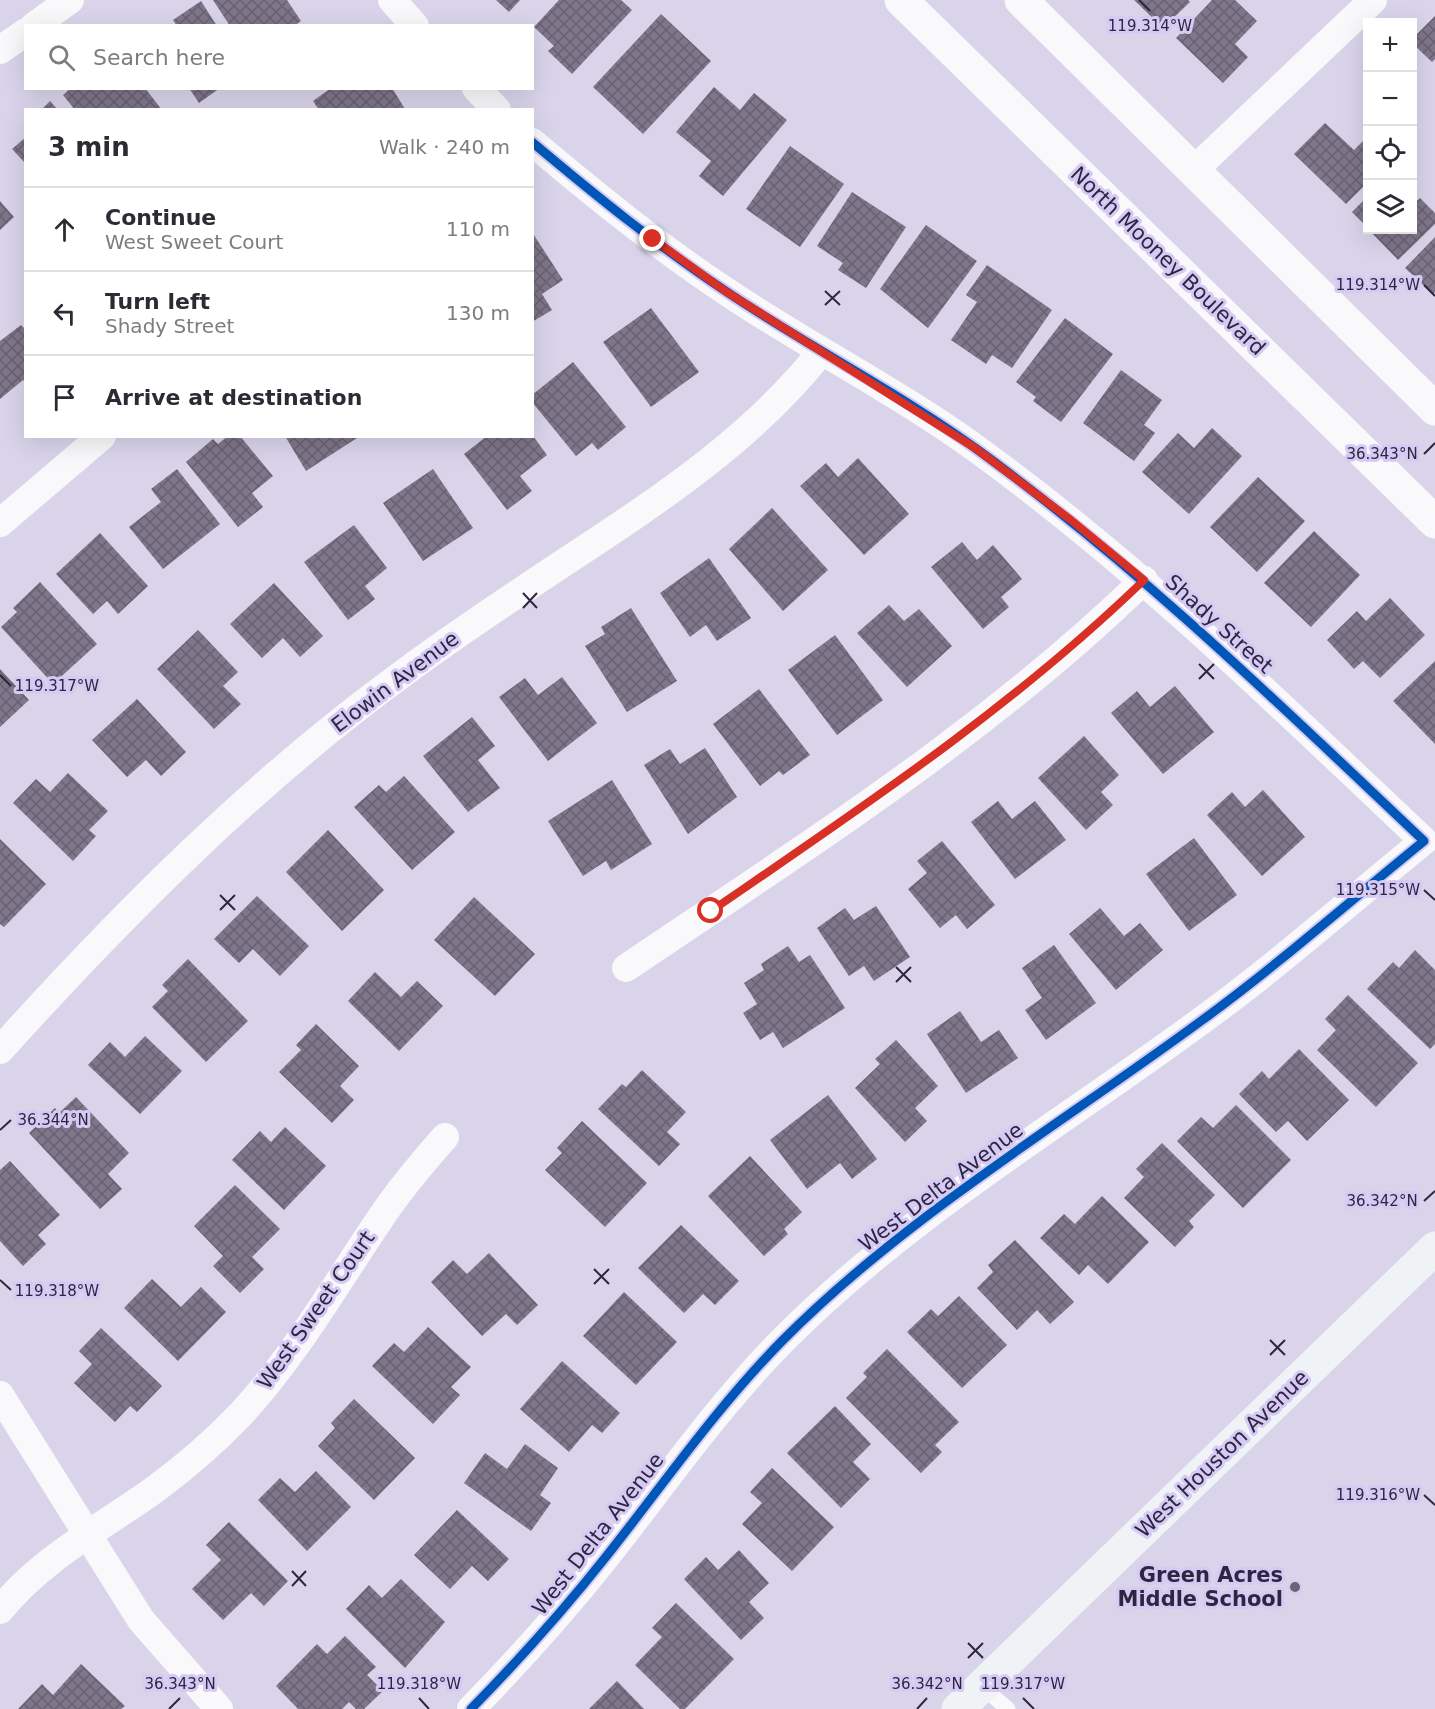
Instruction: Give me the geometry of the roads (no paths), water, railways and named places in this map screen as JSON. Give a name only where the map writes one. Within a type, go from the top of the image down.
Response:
[{"type":"main road","name":"West Houston Avenue","points":[[958,1709],[1435,1248]]},
{"type":"street","points":[[37,24],[70,0]]},
{"type":"street","points":[[392,0],[413,24]]},
{"type":"street","name":"North Mooney Boulevard","points":[[902,0],[1435,522]]},
{"type":"street","points":[[1021,0],[1435,409]]},
{"type":"street","points":[[1193,171],[1373,0]]},
{"type":"street","points":[[0,50],[24,33]]},
{"type":"street","points":[[478,90],[495,108]]},
{"type":"street","name":"Shady Street","points":[[534,144],[584,186],[689,265],[821,352],[975,448],[1071,520],[1144,580],[1424,841]]},
{"type":"street","name":"Elowin Avenue","points":[[0,1050],[79,963],[186,855],[290,763],[401,674],[486,614],[644,509],[718,455],[771,410],[821,352]]},
{"type":"street","points":[[0,523],[100,438]]},
{"type":"street","points":[[626,968],[865,805],[1000,707],[1090,632],[1144,580]]},
{"type":"street","name":"West Delta Avenue","points":[[471,1709],[527,1652],[605,1559],[691,1444],[782,1342],[860,1270],[945,1204],[1204,1019],[1424,841]]},
{"type":"street","name":"West Sweet Court","points":[[0,1610],[39,1572],[87,1533],[153,1490],[192,1459],[239,1416],[278,1370],[411,1175],[445,1137]]},
{"type":"street","points":[[0,1395],[141,1620],[219,1709]]},
{"type":"lane","points":[[981,1686],[1008,1709]]},
{"type":"place","name":"Green Acres Middle School","points":[[1295,1587]]}]
